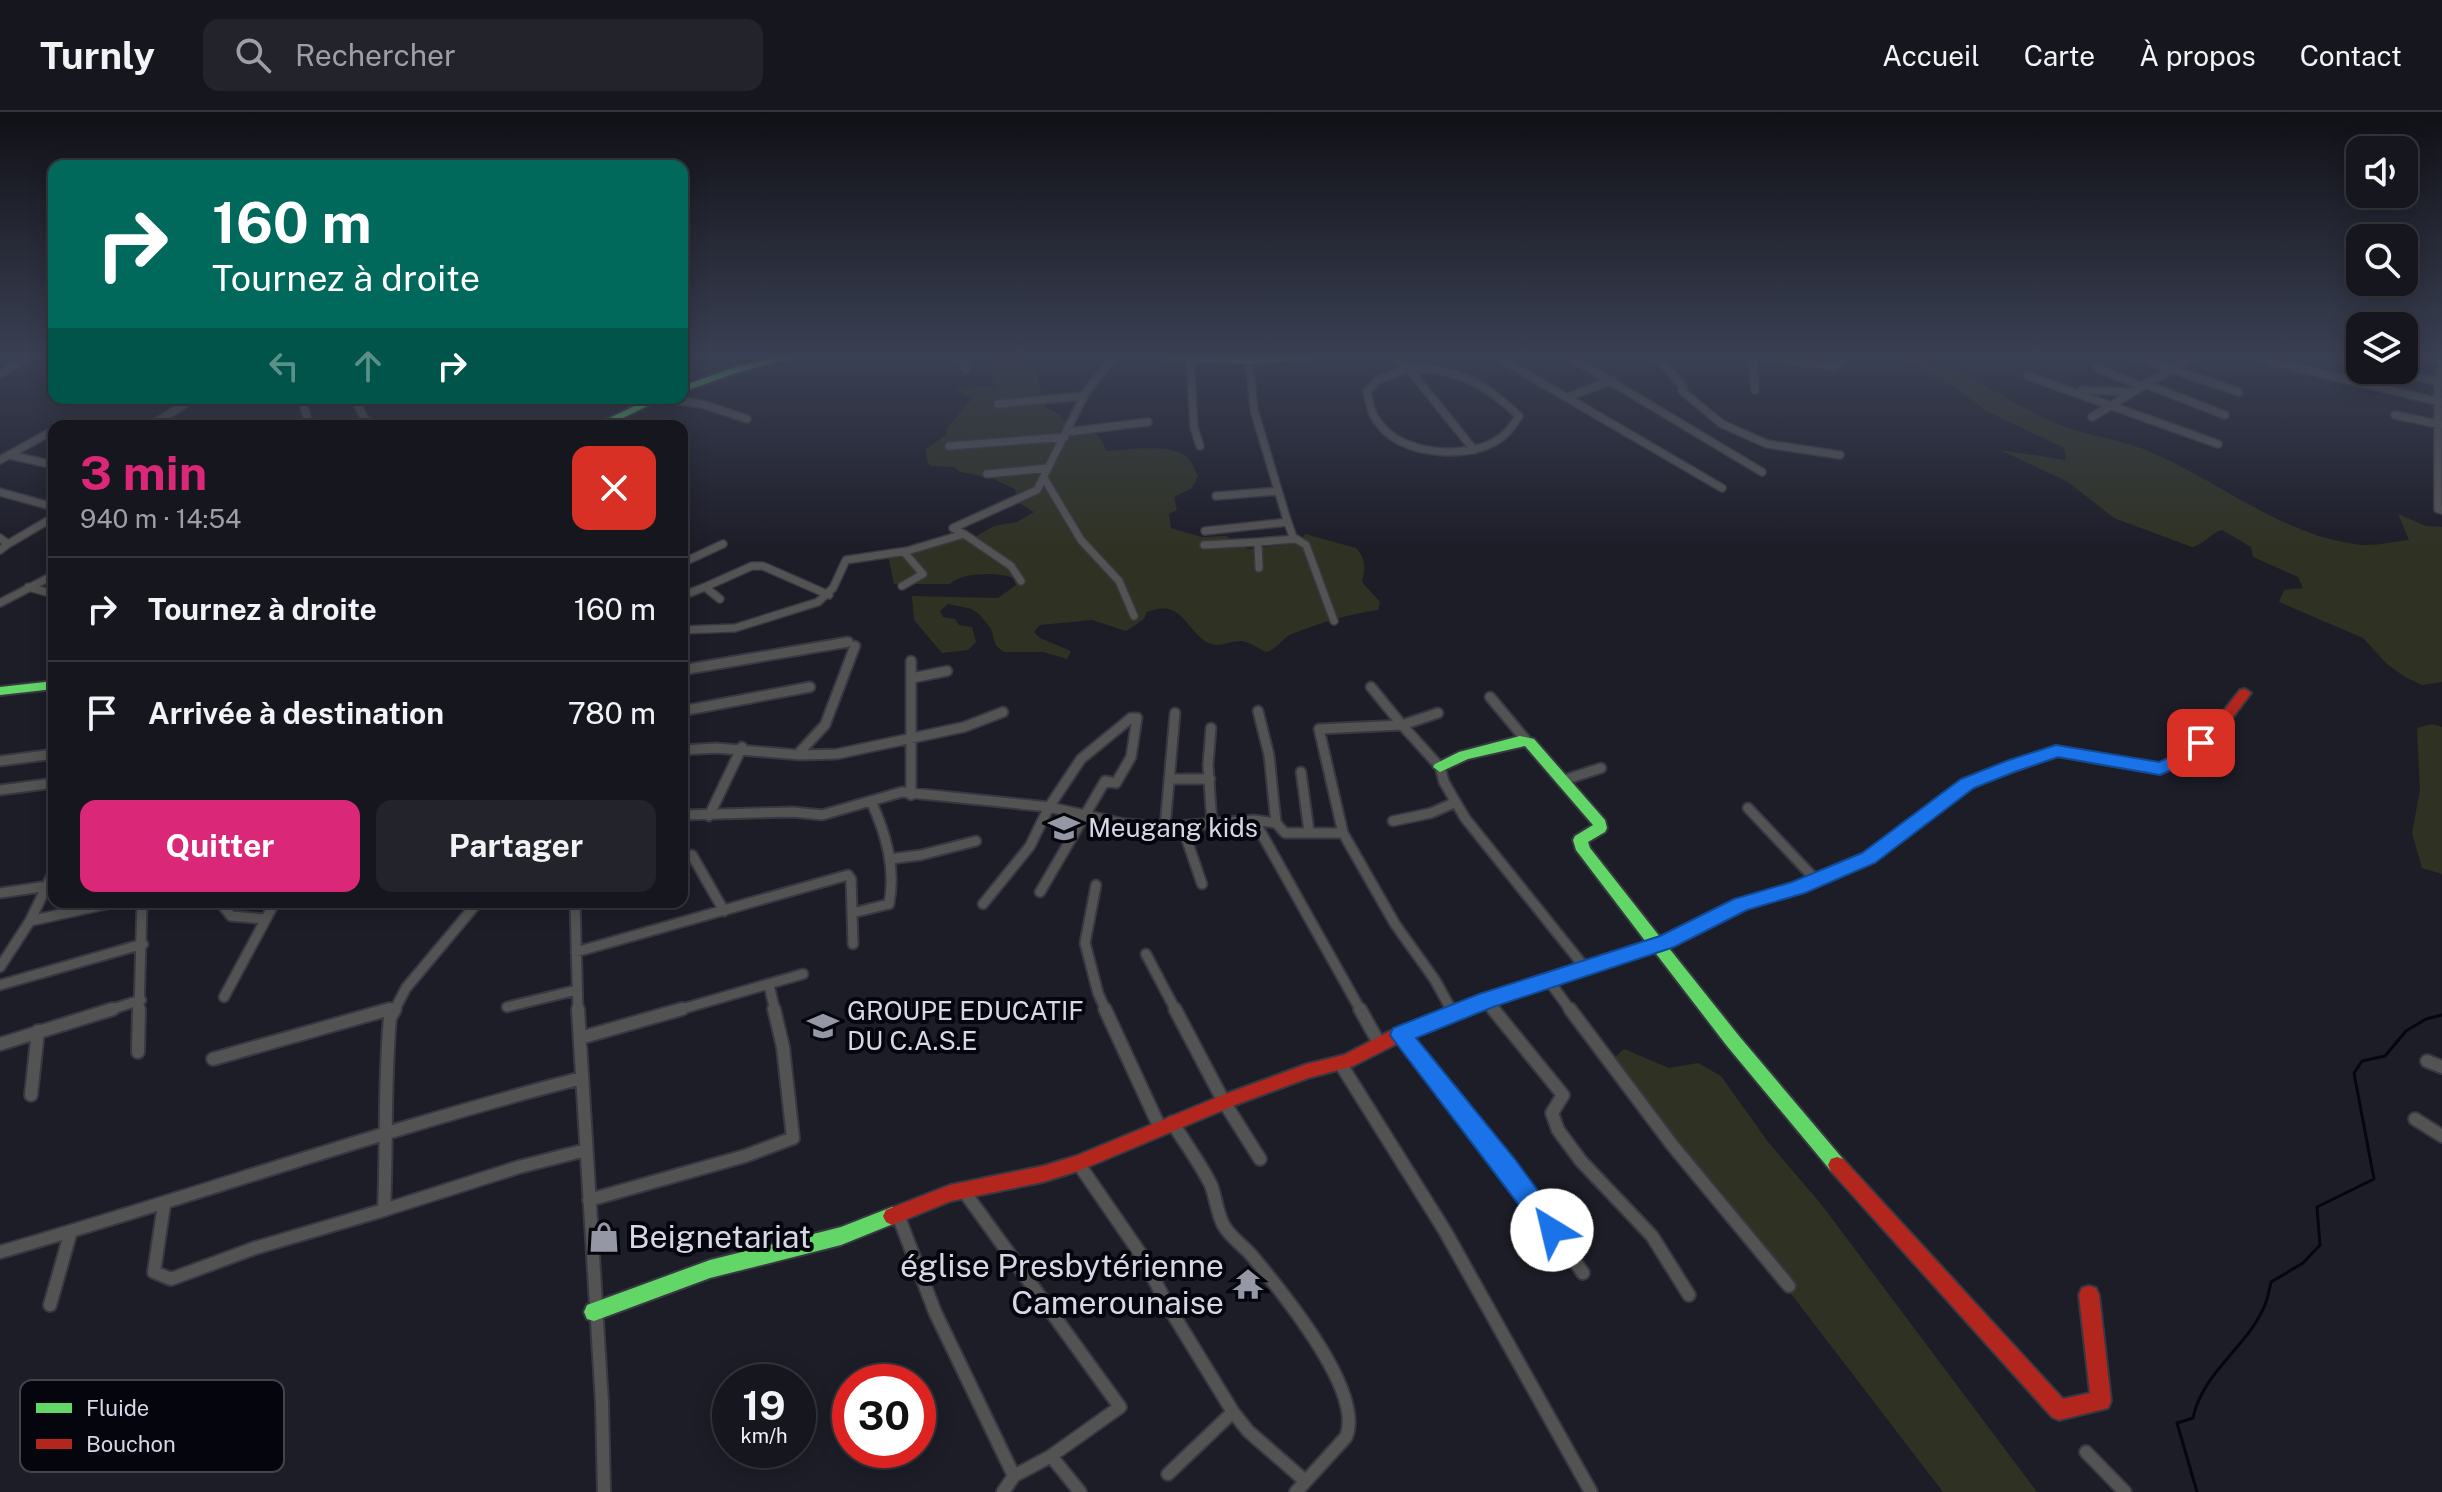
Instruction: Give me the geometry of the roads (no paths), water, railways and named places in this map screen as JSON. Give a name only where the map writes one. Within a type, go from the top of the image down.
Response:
[{"type":"street","points":[[1021,581],[1011,566],[953,528],[1034,492],[1072,420]]},
{"type":"street","points":[[1194,420],[1200,446]]},
{"type":"street","points":[[1257,420],[1295,539]]},
{"type":"street","points":[[1378,420],[1390,437],[1416,449],[1474,450],[1508,436],[1517,420]]},
{"type":"street","points":[[1450,420],[1474,450]]},
{"type":"street","points":[[1608,420],[1722,488]]},
{"type":"street","points":[[1673,420],[1762,472]]},
{"type":"street","points":[[1718,420],[1767,444],[1840,455]]},
{"type":"street","points":[[2156,420],[2218,444]]},
{"type":"street","points":[[949,446],[1148,422]]},
{"type":"street","points":[[2441,424],[2438,509],[2442,510]]},
{"type":"street","points":[[0,460],[48,433]]},
{"type":"street","points":[[9,455],[48,464]]},
{"type":"street","points":[[987,474],[1048,468]]},
{"type":"street","points":[[1044,478],[1081,540],[1119,581],[1134,616]]},
{"type":"street","points":[[1216,496],[1278,491]]},
{"type":"street","points":[[0,492],[48,505]]},
{"type":"street","points":[[0,550],[48,521]]},
{"type":"street","points":[[1205,531],[1288,522]]},
{"type":"street","points":[[688,630],[735,628],[818,602],[829,595],[842,576],[846,560],[904,552],[964,534]]},
{"type":"street","points":[[0,538],[8,544]]},
{"type":"street","points":[[1204,545],[1295,539],[1306,545],[1334,621]]},
{"type":"street","points":[[1258,542],[1259,568]]},
{"type":"street","points":[[688,560],[723,544]]},
{"type":"street","points":[[902,586],[923,574],[904,552]]},
{"type":"street","points":[[688,594],[752,566],[763,566],[829,595]]},
{"type":"street","points":[[0,603],[48,578]]},
{"type":"street","points":[[28,587],[48,592]]},
{"type":"street","points":[[705,587],[720,599]]},
{"type":"street","points":[[688,669],[851,644],[825,725],[797,755]]},
{"type":"street","points":[[911,661],[911,795]]},
{"type":"street","points":[[912,678],[947,671]]},
{"type":"street","points":[[0,688],[48,683]]},
{"type":"street","points":[[688,710],[810,687]]},
{"type":"street","points":[[1371,687],[1440,767],[1441,777],[1456,802],[1495,857],[1533,899],[1587,970]]},
{"type":"street","points":[[594,1312],[710,1269],[841,1236],[926,1201],[1078,1163],[1224,1102],[1307,1071],[1340,1063],[1486,1000],[1657,945],[1741,904],[1816,880],[1869,858],[1968,783],[2056,751],[2160,769],[2192,754],[2209,739],[2245,693]]},
{"type":"street","points":[[1490,697],[1600,824],[1600,828],[1580,840],[1583,850],[1657,945],[1819,1144],[2059,1410],[2101,1401],[2089,1295]]},
{"type":"street","points":[[1258,711],[1269,755],[1276,823],[1285,833],[1343,833]]},
{"type":"street","points":[[688,750],[742,747],[797,755],[839,753],[911,736],[952,731],[989,720],[1003,712]]},
{"type":"street","points":[[1165,827],[1175,713]]},
{"type":"street","points":[[1438,713],[1402,725],[1319,729],[1343,833],[1395,924],[1435,980],[1454,1014]]},
{"type":"street","points":[[983,904],[1030,846],[1049,807],[1081,759],[1116,729],[1124,727],[1131,718],[1137,718],[1131,757],[1116,783],[1105,781],[1089,816],[1067,842],[1040,892]]},
{"type":"street","points":[[1211,728],[1212,824]]},
{"type":"street","points":[[1440,767],[1464,755],[1526,740]]},
{"type":"street","points":[[709,816],[742,747]]},
{"type":"street","points":[[0,761],[48,755]]},
{"type":"street","points":[[1561,781],[1601,768]]},
{"type":"street","points":[[1301,772],[1309,831]]},
{"type":"street","points":[[1171,779],[1210,779]]},
{"type":"street","points":[[0,790],[48,784]]},
{"type":"street","points":[[688,815],[793,812],[818,815],[902,792],[1049,807],[1165,827],[1254,820],[1276,823]]},
{"type":"street","points":[[852,913],[889,904],[892,892],[890,859],[871,801]]},
{"type":"street","points":[[1393,821],[1431,813],[1456,802]]},
{"type":"street","points":[[1748,808],[1816,880]]},
{"type":"street","points":[[1254,820],[1277,868],[1319,935],[1380,1045]]},
{"type":"street","points":[[1182,826],[1202,884]]},
{"type":"street","points":[[890,859],[921,855],[976,841]]},
{"type":"street","points":[[692,855],[724,911]]},
{"type":"street","points":[[576,952],[848,875],[851,879],[853,944]]},
{"type":"street","points":[[0,893],[48,878]]},
{"type":"street","points":[[0,967],[30,921],[48,885]]},
{"type":"street","points":[[1078,1163],[1142,1256],[1168,1306],[1233,1412],[1299,1486],[1348,1433],[1350,1414],[1343,1391],[1313,1338],[1250,1252],[1223,1226],[1215,1194],[1166,1125],[1094,981],[1085,943],[1096,885]]},
{"type":"street","points":[[30,921],[89,908]]},
{"type":"street","points":[[138,1052],[142,908]]},
{"type":"street","points":[[225,908],[231,916],[265,919]]},
{"type":"street","points":[[224,997],[271,908]]},
{"type":"street","points":[[384,1210],[388,1133],[384,1083],[394,1008],[430,958],[473,908]]},
{"type":"street","points":[[575,908],[604,1492]]},
{"type":"street","points":[[0,985],[143,944]]},
{"type":"street","points":[[0,948],[14,946]]},
{"type":"street","points":[[1146,954],[1224,1102],[1260,1159]]},
{"type":"street","points":[[580,1038],[803,974]]},
{"type":"street","points":[[1549,981],[1673,1146],[1789,1286]]},
{"type":"street","points":[[589,1200],[627,1185],[749,1154],[793,1138],[783,1047],[769,985]]},
{"type":"street","points":[[507,1007],[577,990]]},
{"type":"street","points":[[0,1044],[141,1000]]},
{"type":"street","points":[[1486,1000],[1563,1095],[1553,1107],[1552,1116],[1565,1138],[1585,1165],[1652,1235],[1689,1295]]},
{"type":"street","points":[[213,1059],[259,1049],[358,1014],[394,1008]]},
{"type":"street","points":[[31,1095],[38,1031]]},
{"type":"street","points":[[1401,1035],[1506,1165],[1583,1273]]},
{"type":"street","points":[[2427,1061],[2442,1067]]},
{"type":"street","points":[[1340,1063],[1445,1231],[1591,1492]]},
{"type":"street","points":[[0,1252],[164,1205],[480,1104],[582,1078]]},
{"type":"street","points":[[2415,1119],[2442,1136]]},
{"type":"street","points":[[164,1205],[154,1272],[171,1279],[255,1248],[519,1167],[586,1150]]},
{"type":"street","points":[[963,1190],[1120,1407],[1051,1456],[1014,1476],[1003,1492]]},
{"type":"street","points":[[898,1215],[935,1312],[1014,1476]]},
{"type":"street","points":[[50,1305],[71,1231]]},
{"type":"street","points":[[1168,1474],[1233,1412]]},
{"type":"street","points":[[2086,1452],[2125,1492]]},
{"type":"street","points":[[1051,1456],[1080,1492]]},
{"type":"waterway","points":[[2197,1492],[2177,1423],[2193,1418],[2206,1387],[2256,1321],[2271,1282],[2303,1263],[2320,1245],[2317,1207],[2374,1179],[2354,1073],[2362,1061],[2385,1056],[2406,1031],[2426,1019],[2442,1015]]},
{"type":"place","name":"Meugang kids","points":[[1064,828]]},
{"type":"place","name":"GROUPE EDUCATIF DU C.A.S.E","points":[[823,1026]]},
{"type":"place","name":"Beignetariat","points":[[604,1237]]},
{"type":"place","name":"église Presbytérienne Camerounaise","points":[[1248,1284]]}]
